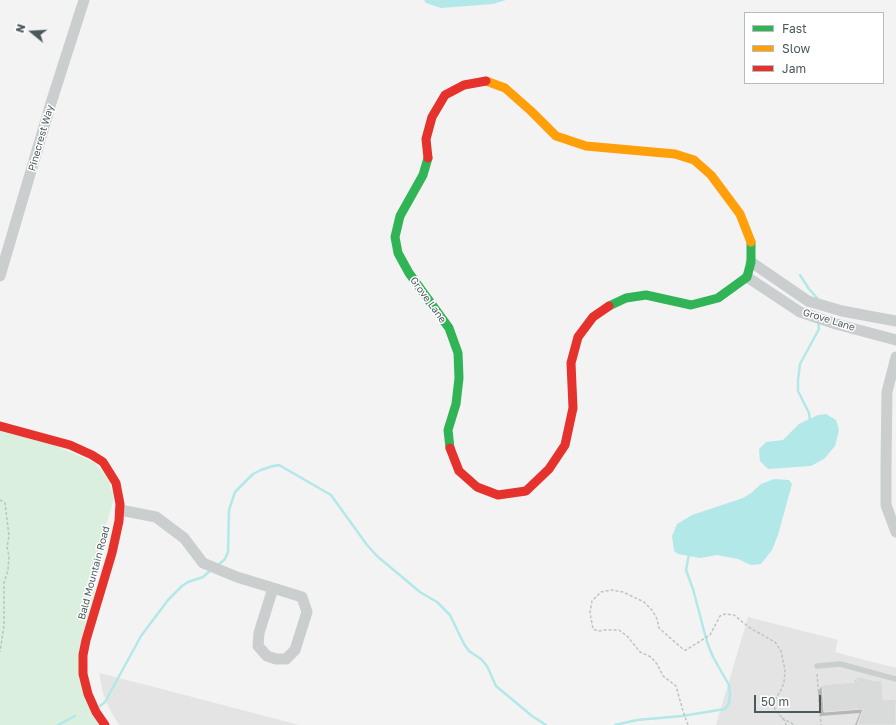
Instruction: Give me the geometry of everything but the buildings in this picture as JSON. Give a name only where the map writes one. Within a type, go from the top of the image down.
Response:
[{"type":"street","name":"Pinecrest Way","points":[[0,276],[49,110],[84,0]]},
{"type":"street","name":"Grove Lane","points":[[486,82],[505,88],[556,136],[586,146],[676,154],[694,160],[711,175],[740,214],[751,243],[751,262],[747,277],[718,298],[691,305],[646,295],[626,298],[610,305],[592,317],[578,337],[571,363],[573,408],[565,445],[549,469],[526,491],[498,495],[477,486],[459,471],[450,450],[448,430],[456,404],[459,378],[458,353],[448,328],[409,273],[398,253],[395,237],[400,216],[423,174],[428,159],[426,139],[432,117],[445,95],[464,85],[486,82]]},
{"type":"street","name":"Grove Lane","points":[[751,262],[808,301],[842,311],[896,320]]},
{"type":"street","name":"Grove Lane","points":[[747,277],[800,312],[836,324],[896,340]]},
{"type":"street","points":[[896,357],[887,392],[886,504],[896,532]]},
{"type":"street","name":"Bald Mountain Road","points":[[0,426],[70,445],[92,455],[103,462],[116,483],[120,504],[119,521],[112,553],[86,640],[83,655],[84,674],[88,694],[96,712],[105,725]]},
{"type":"street","points":[[120,510],[156,517],[184,538],[203,563],[237,578],[273,588],[302,597],[306,612],[295,650],[286,659],[276,659],[267,656],[258,646],[259,633],[273,588]]},
{"type":"lane","points":[[817,666],[840,664],[896,679]]},
{"type":"path","points":[[0,500],[5,503],[9,536],[7,547],[9,556],[8,570],[4,583],[4,625],[0,652]]},
{"type":"path","points":[[688,725],[676,686],[663,676],[657,664],[651,658],[640,652],[627,636],[619,630],[595,631],[593,629],[590,613],[592,601],[601,592],[611,590],[623,592],[644,602],[652,610],[659,628],[686,650],[710,635],[720,616],[725,614],[734,615],[750,628],[775,642],[781,651],[785,670],[784,683],[774,704],[775,710],[786,725]]},
{"type":"path","points":[[817,666],[821,725]]},
{"type":"path","points":[[781,717],[794,725]]},
{"type":"shaded area","points":[[748,617],[838,640],[835,652],[896,668],[896,725],[716,725]]},
{"type":"shaded area","points":[[99,673],[299,725],[119,725],[110,710],[103,693]]},
{"type":"green space","points":[[0,431],[54,445],[95,463],[108,479],[114,498],[88,587],[96,589],[81,639],[98,725],[0,725]]},
{"type":"water","points":[[424,0],[506,0],[493,4],[441,8],[426,3]]},
{"type":"water","points":[[826,414],[836,420],[839,430],[835,446],[824,459],[811,466],[768,469],[760,461],[759,449],[766,442],[783,440],[799,424],[818,415]]},
{"type":"water","points":[[774,479],[789,480],[792,484],[778,535],[772,550],[761,564],[751,565],[738,559],[717,555],[700,558],[678,554],[674,551],[672,536],[677,524],[692,515],[743,498],[761,484]]},
{"type":"waterway","points":[[800,275],[809,289],[819,300]]},
{"type":"waterway","points":[[810,422],[809,413],[798,391],[798,380],[800,364],[819,329],[818,321]]},
{"type":"waterway","points":[[217,566],[225,559],[228,552],[229,510],[235,492],[253,474],[279,465],[331,495],[367,545],[377,556],[420,592],[437,602],[450,615],[464,644],[469,651],[481,659],[487,666],[496,686],[532,716],[546,725]]},
{"type":"waterway","points":[[615,725],[637,720],[682,716],[725,709],[729,703],[729,685],[713,657],[707,642],[693,589],[686,570],[689,554]]},
{"type":"waterway","points":[[100,706],[105,702],[141,636],[168,600],[182,586],[188,582],[203,577],[211,570]]},
{"type":"waterway","points":[[58,725],[75,716]]},
{"type":"traffic: fast","points":[[428,158],[423,175],[400,216],[395,237],[398,253],[409,273],[449,328],[458,353],[459,378],[456,404],[448,430],[450,448]]},
{"type":"traffic: fast","points":[[609,306],[626,298],[646,295],[691,305],[718,298],[747,277],[751,262],[751,242]]},
{"type":"traffic: slow","points":[[486,81],[505,88],[556,136],[586,146],[675,154],[694,160],[711,175],[740,214],[751,242]]},
{"type":"traffic: jam","points":[[428,158],[426,139],[432,117],[445,95],[464,85],[486,81]]},
{"type":"traffic: jam","points":[[450,448],[459,471],[477,487],[498,495],[526,491],[549,469],[565,445],[573,408],[571,363],[578,337],[593,317],[609,306]]},
{"type":"traffic: jam","points":[[0,426],[70,445],[92,455],[103,462],[116,483],[120,504],[119,521],[112,553],[86,640],[83,655],[83,674],[88,694],[96,712],[105,725]]}]
